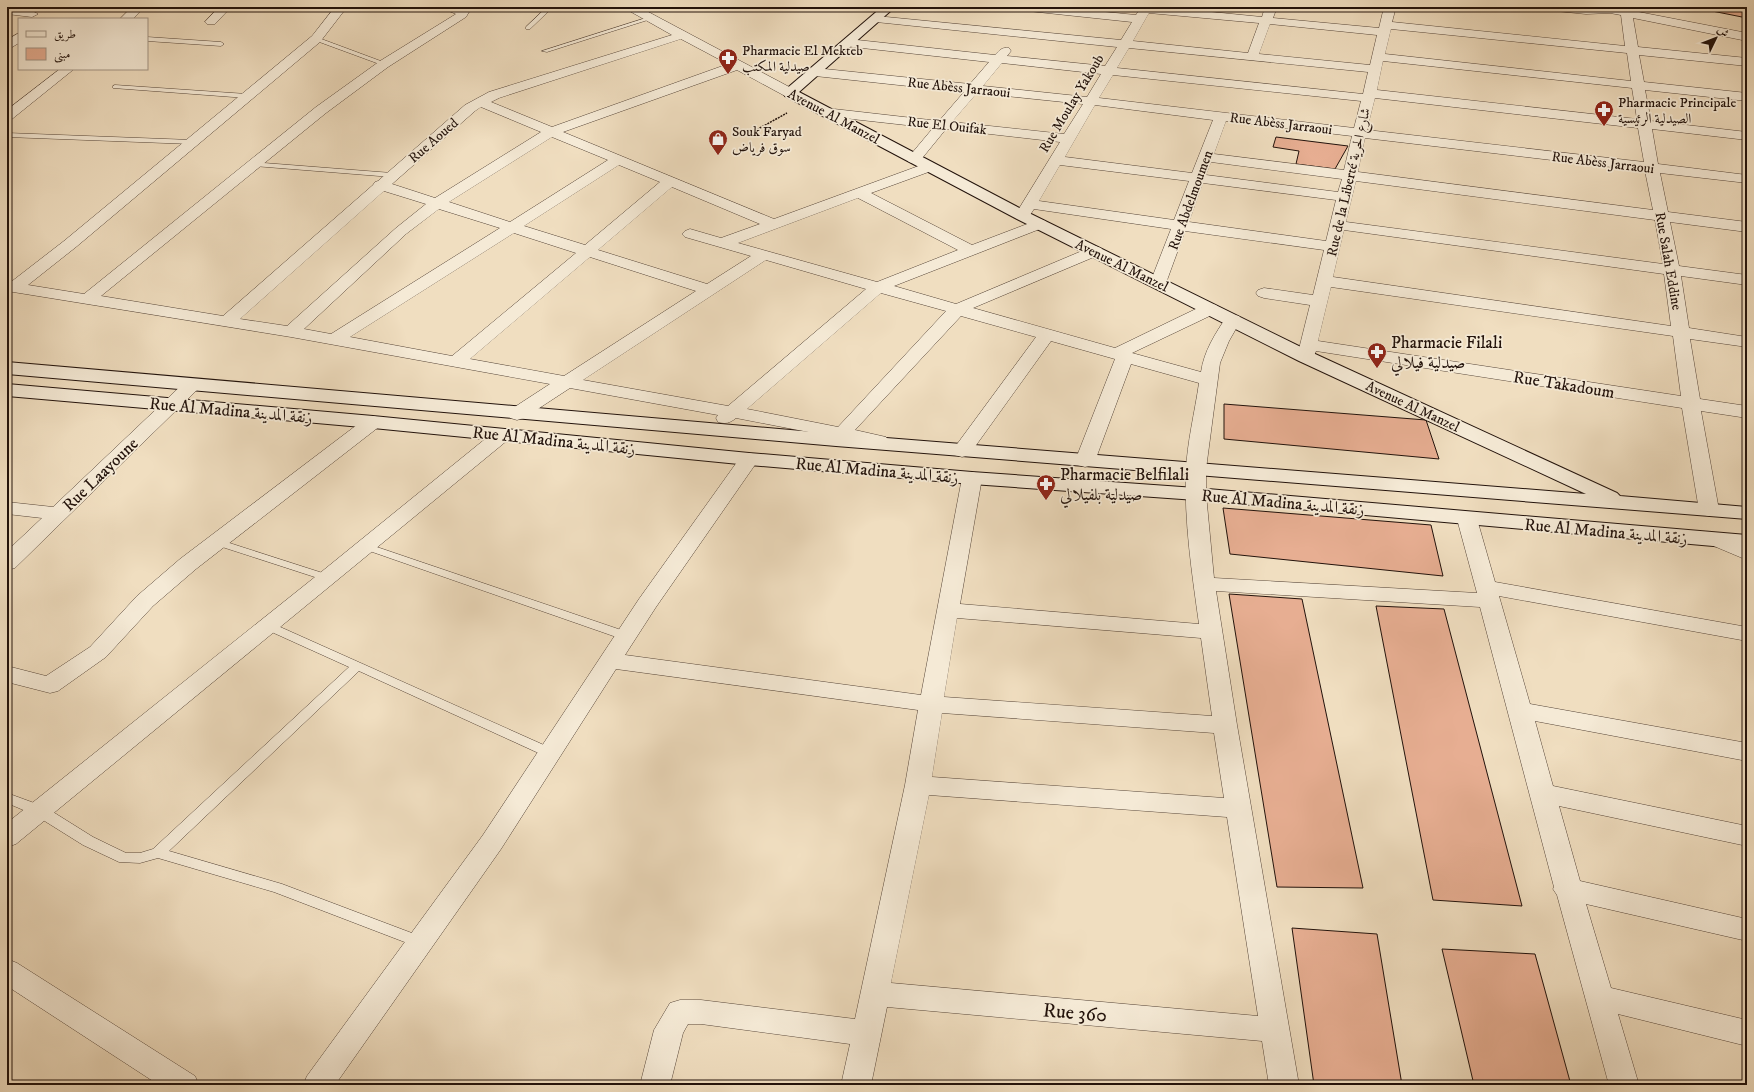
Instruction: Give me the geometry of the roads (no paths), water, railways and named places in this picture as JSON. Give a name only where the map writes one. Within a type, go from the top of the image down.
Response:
[{"type":"main road","points":[[790,93],[889,7]]},
{"type":"main road","name":"Avenue Al Manzel","points":[[790,93],[922,163],[1026,210],[1040,224],[1210,309],[1308,351],[1623,503]]},
{"type":"main road","name":"Rue Al Madina زنقة المدينة","points":[[7,368],[710,430],[840,437],[900,446],[1747,513]]},
{"type":"main road","name":"Rue Al Madina زنقة المدينة","points":[[7,390],[372,422],[749,459],[972,478],[1196,494],[1467,519],[1747,542]]},
{"type":"street","points":[[127,18],[138,7]]},
{"type":"street","points":[[211,22],[225,7]]},
{"type":"street","points":[[11,286],[70,244],[316,39],[341,7]]},
{"type":"street","points":[[88,299],[321,110],[384,64],[462,15],[463,12],[448,7]]},
{"type":"street","name":"Avenue Al Manzel","points":[[630,7],[790,93]]},
{"type":"street","points":[[1020,7],[1145,12],[1385,28],[1747,62]]},
{"type":"street","points":[[1252,57],[1271,7]]},
{"type":"street","name":"Rue de la Liberté شارع الحرية","points":[[1308,351],[1390,7]]},
{"type":"street","points":[[1546,7],[1586,11],[1624,10]]},
{"type":"street","points":[[1596,7],[1624,10],[1747,37]]},
{"type":"street","name":"Rue Salah Eddine","points":[[1624,10],[1672,270],[1691,404],[1709,510]]},
{"type":"street","points":[[7,11],[33,13]]},
{"type":"street","name":"Rue Moulay Yakoub","points":[[1026,210],[1145,12]]},
{"type":"street","points":[[876,19],[1252,57],[1376,63],[1638,85],[1747,97]]},
{"type":"street","points":[[722,243],[859,193],[922,163],[944,124],[1020,34]]},
{"type":"street","name":"Rue Aoued","points":[[227,321],[386,180],[479,102],[494,95],[683,35]]},
{"type":"street","points":[[7,36],[18,37]]},
{"type":"street","points":[[7,46],[18,38]]},
{"type":"street","points":[[848,43],[1109,71],[1369,95],[1747,136]]},
{"type":"street","points":[[291,332],[396,235],[437,203],[551,132],[738,65]]},
{"type":"street","points":[[7,116],[67,70]]},
{"type":"street","name":"Rue Abèss Jarraoui","points":[[815,72],[1091,101],[1747,179]]},
{"type":"street","points":[[479,102],[773,224]]},
{"type":"street","name":"Rue El Ouifak","points":[[825,112],[1069,139]]},
{"type":"street","name":"Rue Abdelmoumen","points":[[1158,283],[1221,116]]},
{"type":"street","points":[[1206,157],[1747,227]]},
{"type":"street","points":[[334,340],[618,160]]},
{"type":"street","points":[[1056,160],[1345,197]]},
{"type":"street","points":[[386,180],[437,203],[709,290]]},
{"type":"street","points":[[456,362],[670,181]]},
{"type":"street","points":[[859,193],[972,251]]},
{"type":"street","points":[[1026,210],[1181,225],[1333,246]]},
{"type":"street","points":[[710,430],[878,287],[1040,224]]},
{"type":"street","points":[[1338,225],[1747,280]]},
{"type":"street","points":[[690,234],[1209,380]]},
{"type":"street","points":[[11,286],[227,321],[567,381],[732,412],[840,437],[958,309],[1095,251]]},
{"type":"street","points":[[517,414],[764,255]]},
{"type":"street","points":[[1324,281],[1747,342]]},
{"type":"street","points":[[1264,293],[1320,301]]},
{"type":"street","points":[[1085,461],[1121,355],[1210,309]]},
{"type":"street","points":[[1233,320],[1223,334],[1216,348],[1209,380],[1196,469],[1196,494],[1204,584],[1211,632],[1238,808],[1284,1085]]},
{"type":"street","points":[[962,450],[1047,334]]},
{"type":"street","name":"Rue Takadoum","points":[[1308,351],[1747,412]]},
{"type":"street","name":"Rue Laayoune","points":[[7,563],[193,384]]},
{"type":"street","points":[[7,674],[50,685],[98,652],[146,601],[217,542],[372,422]]},
{"type":"street","points":[[7,837],[269,626],[502,435]]},
{"type":"street","points":[[318,1085],[492,842],[626,636],[749,459]]},
{"type":"street","points":[[856,1085],[918,785],[942,638],[972,478]]},
{"type":"street","points":[[7,508],[58,514]]},
{"type":"street","points":[[1467,519],[1520,710],[1567,889],[1624,1085]]},
{"type":"street","points":[[1716,540],[1747,554]]},
{"type":"street","points":[[1204,584],[1488,594],[1747,634]]},
{"type":"street","points":[[948,610],[1211,632]]},
{"type":"street","points":[[610,661],[931,704],[1225,725]]},
{"type":"street","points":[[1520,710],[1747,752]]},
{"type":"street","points":[[918,785],[1238,808]]},
{"type":"street","points":[[1541,793],[1747,836]]},
{"type":"street","points":[[1567,889],[1747,930]]},
{"type":"street","points":[[7,971],[184,1085]]},
{"type":"street","name":"Rue 360","points":[[876,994],[1275,1030]]},
{"type":"street","points":[[1598,997],[1747,1033]]},
{"type":"street","points":[[655,1085],[670,1030],[680,1012],[701,1012],[866,1033]]},
{"type":"lane","points":[[528,28],[550,7]]},
{"type":"lane","points":[[546,51],[651,18]]},
{"type":"lane","points":[[148,39],[221,44]]},
{"type":"lane","points":[[316,39],[384,64]]},
{"type":"lane","points":[[115,87],[246,96]]},
{"type":"lane","points":[[7,135],[192,142]]},
{"type":"lane","points":[[254,164],[386,180]]},
{"type":"lane","points":[[217,542],[328,578]]},
{"type":"lane","points":[[365,546],[626,636]]},
{"type":"lane","points":[[269,626],[550,753]]},
{"type":"lane","points":[[7,798],[40,811],[88,841],[124,858],[140,858],[158,853],[357,666]]},
{"type":"lane","points":[[158,853],[278,888],[420,942]]},
{"type":"place","name":"Pharmacie El Mekteb صيدلية المكتب","points":[[728,75]]},
{"type":"place","name":"Pharmacie Principale الصيدلية الرئيسية","points":[[1604,127]]},
{"type":"place","name":"Souk Faryad سوق فرياض","points":[[718,156]]},
{"type":"place","name":"Pharmacie Filali صيدلية فيلالي","points":[[1377,369]]},
{"type":"place","name":"Pharmacie Belfilali صيدلية بلفيلالي","points":[[1046,501]]}]
